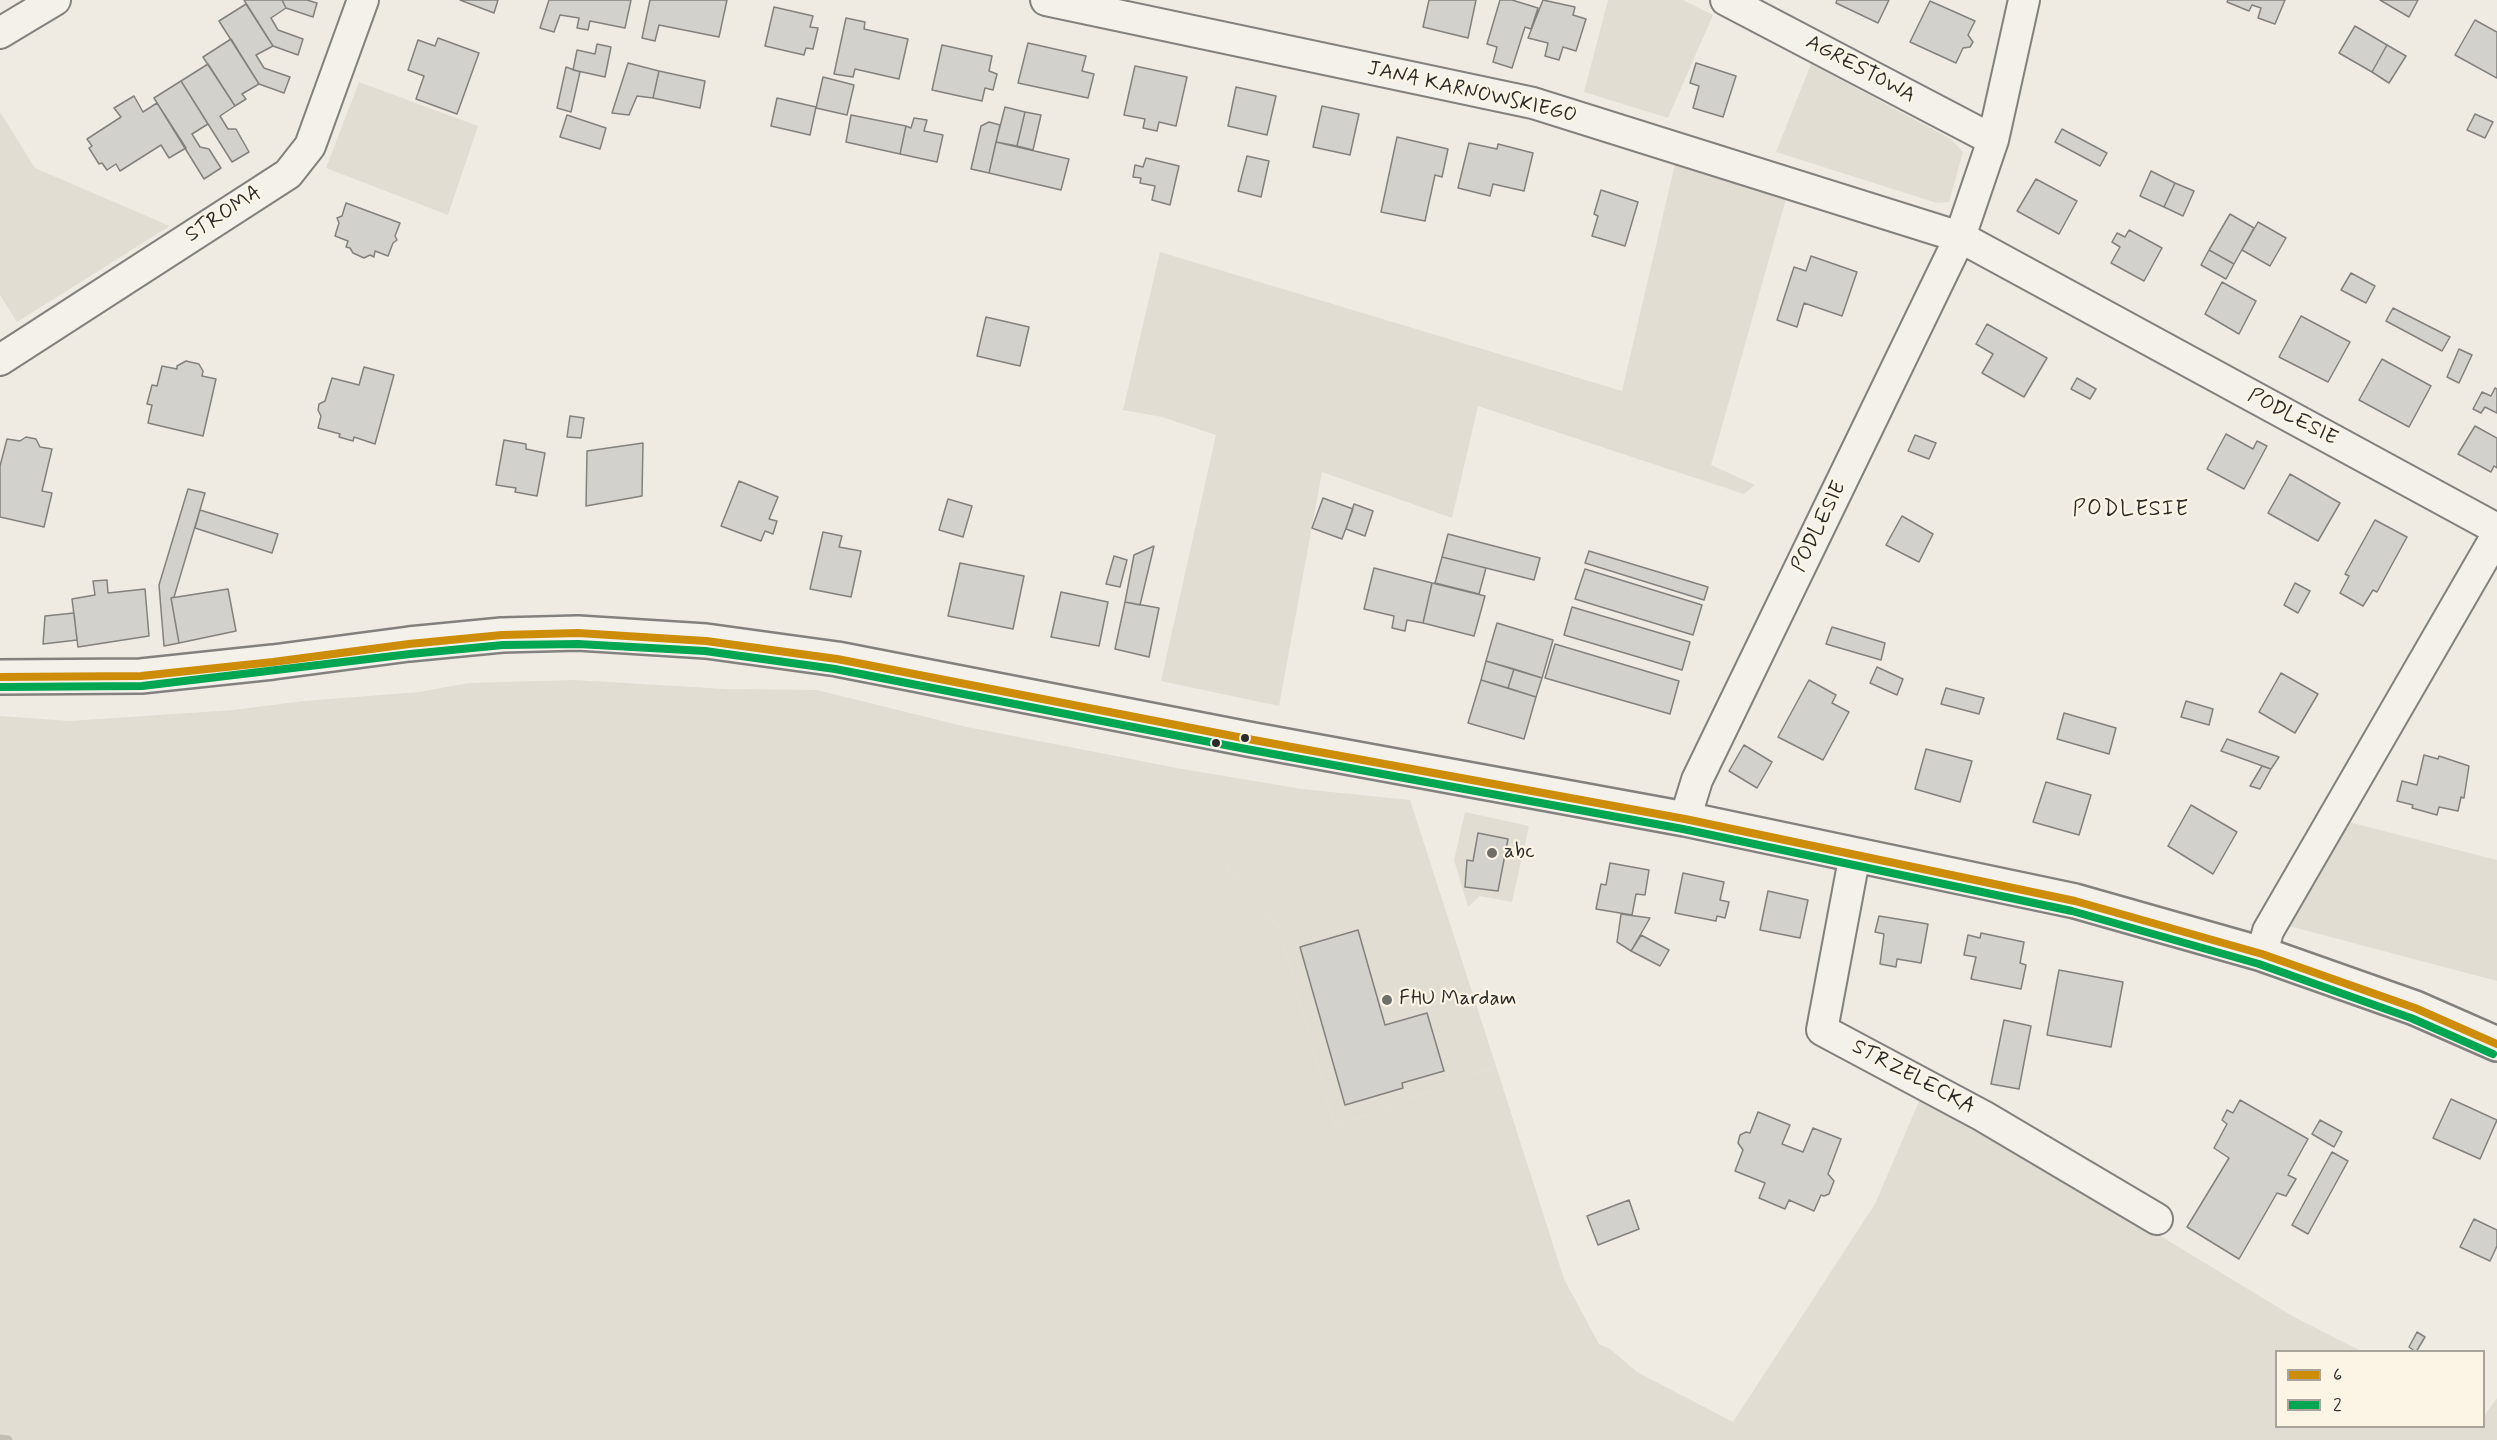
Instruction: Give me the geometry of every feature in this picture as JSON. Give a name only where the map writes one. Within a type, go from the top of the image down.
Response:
[{"type":"street","points":[[0,33],[55,0]]},
{"type":"street","name":"STROMA","points":[[0,360],[288,174],[310,146],[363,0]]},
{"type":"street","name":"JANA KARNOWSKIEGO","points":[[1046,0],[1533,103],[1960,237]]},
{"type":"street","name":"AGRESTOWA","points":[[1726,0],[1994,140]]},
{"type":"street","name":"PODLESIE","points":[[1686,819],[1697,780],[1960,237],[1994,140],[2024,0]]},
{"type":"street","name":"PODLESIE","points":[[1960,237],[2497,529]]},
{"type":"street","points":[[2262,954],[2268,931],[2497,535]]},
{"type":"street","points":[[0,677],[141,676],[410,644],[502,635],[578,633],[706,641],[837,659],[1259,741],[1686,819],[2075,901],[2262,954],[2415,1008],[2497,1044]]},
{"type":"street","name":"STRZELECKA","points":[[1855,854],[1822,1030],[1983,1116],[2157,1219]]},
{"type":"shaded area","points":[[1608,0],[1683,0],[1713,15],[1668,118],[1584,92]]},
{"type":"shaded area","points":[[1811,64],[1951,139],[1963,152],[1949,202],[1937,203],[1776,152]]},
{"type":"shaded area","points":[[359,82],[478,126],[448,215],[326,168]]},
{"type":"shaded area","points":[[0,112],[35,168],[170,226],[17,322],[0,295]]},
{"type":"shaded area","points":[[1675,164],[1786,199],[1711,465],[1755,485],[1744,494],[1478,406],[1452,518],[1322,472],[1279,706],[1161,681],[1216,435],[1162,417],[1123,410],[1160,252],[1622,391]]},
{"type":"shaded area","points":[[574,680],[726,689],[817,690],[967,727],[1177,768],[1302,789],[1227,867],[1279,927],[1335,1127],[1496,1066],[1564,1279],[1599,1344],[1610,1349],[1637,1372],[1733,1422],[1875,1204],[1923,1092],[2294,1317],[2359,1350],[2275,1350],[2275,1428],[2485,1428],[2485,1415],[2497,1398],[2497,1440],[0,1440],[0,716],[70,721],[233,710],[304,701],[419,692],[469,683]]},
{"type":"shaded area","points":[[1302,789],[1410,800],[1496,1066],[1335,1127],[1279,927],[1227,867]]},
{"type":"shaded area","points":[[1465,812],[1529,826],[1512,902],[1480,896],[1468,907],[1454,860]]},
{"type":"shaded area","points":[[2341,820],[2497,860],[2497,981],[2285,925]]},
{"type":"building","points":[[244,0],[282,0],[286,8],[271,18],[278,30],[303,39],[298,55],[273,46]]},
{"type":"building","points":[[282,0],[307,0],[317,3],[313,17],[286,8]]},
{"type":"building","points":[[460,0],[498,0],[494,13]]},
{"type":"building","points":[[549,0],[631,0],[625,28],[590,21],[588,30],[577,28],[579,18],[560,15],[554,32],[540,28]]},
{"type":"building","points":[[650,0],[727,0],[719,37],[659,25],[655,41],[642,38]]},
{"type":"building","points":[[1429,0],[1476,0],[1468,38],[1423,27]]},
{"type":"building","points":[[1500,0],[1512,0],[1538,8],[1531,29],[1525,27],[1512,68],[1493,62],[1497,47],[1487,44]]},
{"type":"building","points":[[1543,0],[1575,7],[1573,15],[1586,19],[1576,51],[1563,47],[1559,60],[1545,56],[1548,43],[1528,38]]},
{"type":"building","points":[[1837,0],[1889,0],[1878,23],[1836,3]]},
{"type":"building","points":[[2228,0],[2285,0],[2275,24],[2258,18],[2261,8],[2252,5],[2249,11],[2227,2]]},
{"type":"building","points":[[2380,0],[2418,0],[2409,17]]},
{"type":"building","points":[[1930,1],[1975,21],[1968,35],[1973,42],[1970,47],[1963,48],[1956,63],[1910,42]]},
{"type":"building","points":[[246,4],[273,46],[256,55],[264,68],[290,77],[284,93],[259,84],[219,21]]},
{"type":"building","points":[[774,7],[813,16],[810,27],[818,28],[813,49],[806,48],[804,55],[765,46]]},
{"type":"building","points":[[846,18],[865,22],[864,29],[908,39],[899,79],[855,69],[853,77],[834,74]]},
{"type":"building","points":[[2475,20],[2497,32],[2497,78],[2455,55]]},
{"type":"building","points":[[2355,26],[2387,45],[2372,72],[2339,53]]},
{"type":"building","points":[[438,38],[479,53],[457,114],[416,99],[424,76],[408,70],[418,40],[435,46]]},
{"type":"building","points":[[231,39],[259,84],[242,94],[246,99],[235,106],[203,57]]},
{"type":"building","points":[[1028,43],[1086,56],[1082,71],[1094,74],[1088,98],[1018,83]]},
{"type":"building","points":[[597,44],[611,47],[605,77],[573,70],[577,50],[595,54]]},
{"type":"building","points":[[942,45],[992,56],[989,71],[997,74],[993,90],[985,88],[982,101],[932,90]]},
{"type":"building","points":[[2387,45],[2406,56],[2389,83],[2372,72]]},
{"type":"building","points":[[628,63],[659,71],[653,98],[637,96],[629,115],[612,113]]},
{"type":"building","points":[[1696,63],[1736,76],[1723,117],[1693,108],[1699,86],[1690,83]]},
{"type":"building","points":[[208,64],[235,106],[220,116],[228,129],[236,129],[249,152],[232,162],[181,81]]},
{"type":"building","points":[[1135,66],[1187,77],[1176,126],[1159,122],[1157,131],[1143,128],[1145,119],[1124,115]]},
{"type":"building","points":[[566,67],[580,72],[571,112],[557,108]]},
{"type":"building","points":[[659,71],[705,81],[700,108],[653,98]]},
{"type":"building","points":[[823,77],[854,85],[847,115],[816,108]]},
{"type":"building","points":[[181,81],[208,124],[192,134],[200,147],[209,149],[221,168],[204,179],[154,98]]},
{"type":"building","points":[[1236,87],[1276,96],[1267,135],[1228,126]]},
{"type":"building","points":[[134,96],[143,112],[157,103],[186,148],[169,158],[161,145],[120,171],[116,164],[107,170],[102,163],[99,164],[89,148],[92,146],[87,139],[121,117],[114,108]]},
{"type":"building","points":[[777,98],[816,107],[810,135],[771,126]]},
{"type":"building","points":[[1322,106],[1359,114],[1350,155],[1313,147]]},
{"type":"building","points":[[1005,107],[1025,112],[1017,146],[996,142]]},
{"type":"building","points":[[1025,112],[1041,115],[1033,150],[1017,146]]},
{"type":"building","points":[[2475,114],[2493,122],[2485,138],[2467,130]]},
{"type":"building","points":[[567,115],[606,128],[600,149],[560,137]]},
{"type":"building","points":[[851,115],[906,126],[900,154],[846,142]]},
{"type":"building","points":[[914,118],[927,120],[924,131],[943,135],[937,162],[900,154],[906,126],[911,128]]},
{"type":"building","points":[[989,122],[1000,125],[989,173],[971,169],[981,126]]},
{"type":"building","points":[[2062,129],[2107,153],[2100,166],[2055,142]]},
{"type":"building","points":[[1397,137],[1448,149],[1442,177],[1435,175],[1425,221],[1381,212]]},
{"type":"building","points":[[996,142],[1069,159],[1061,190],[989,173]]},
{"type":"building","points":[[1469,143],[1497,149],[1498,144],[1533,153],[1524,191],[1493,184],[1490,196],[1458,188]]},
{"type":"building","points":[[1247,156],[1269,161],[1261,197],[1238,191]]},
{"type":"building","points":[[1146,158],[1179,166],[1170,205],[1152,200],[1155,186],[1140,183],[1141,178],[1133,177],[1135,165],[1143,167]]},
{"type":"building","points":[[2151,171],[2175,183],[2164,207],[2140,196]]},
{"type":"building","points":[[2036,179],[2077,201],[2059,234],[2017,211]]},
{"type":"building","points":[[2175,183],[2194,191],[2183,216],[2164,207]]},
{"type":"building","points":[[1601,190],[1638,202],[1625,246],[1592,236],[1598,216],[1594,214]]},
{"type":"building","points":[[346,203],[400,223],[395,236],[397,240],[393,243],[388,256],[375,251],[374,257],[370,255],[364,258],[346,247],[348,241],[335,236],[339,223],[337,218],[342,216]]},
{"type":"building","points":[[2230,214],[2254,228],[2234,264],[2209,250]]},
{"type":"building","points":[[2258,222],[2286,238],[2270,266],[2242,250]]},
{"type":"building","points":[[2129,230],[2162,248],[2144,281],[2111,263],[2120,247],[2112,242],[2117,233],[2125,237]]},
{"type":"building","points":[[2209,250],[2234,264],[2226,279],[2201,265]]},
{"type":"building","points":[[1811,256],[1857,272],[1842,316],[1804,303],[1797,327],[1777,320],[1794,267],[1806,271]]},
{"type":"building","points":[[2351,273],[2375,286],[2366,303],[2341,290]]},
{"type":"building","points":[[2222,282],[2256,301],[2239,334],[2205,314]]},
{"type":"building","points":[[2393,308],[2450,337],[2442,351],[2386,321]]},
{"type":"building","points":[[2301,316],[2350,342],[2328,382],[2279,357]]},
{"type":"building","points":[[986,317],[1029,327],[1020,366],[977,356]]},
{"type":"building","points":[[1987,324],[2047,358],[2024,397],[1982,373],[1993,354],[1976,344]]},
{"type":"building","points":[[2459,349],[2472,355],[2459,383],[2447,377]]},
{"type":"building","points":[[2382,359],[2431,386],[2409,427],[2359,400]]},
{"type":"building","points":[[186,361],[199,364],[203,371],[202,376],[216,379],[203,436],[148,423],[152,405],[147,404],[152,385],[157,386],[162,366],[177,369],[177,366]]},
{"type":"building","points":[[364,367],[394,375],[375,444],[354,437],[353,441],[339,437],[340,434],[318,428],[321,416],[318,410],[319,404],[325,401],[332,378],[359,385]]},
{"type":"building","points":[[2077,378],[2096,389],[2090,399],[2071,389]]},
{"type":"building","points":[[2495,388],[2497,389],[2497,413],[2485,407],[2481,413],[2473,409],[2482,392],[2491,396]]},
{"type":"building","points":[[570,416],[584,418],[581,438],[567,437]]},
{"type":"building","points":[[2475,426],[2497,438],[2497,468],[2494,466],[2491,472],[2458,454]]},
{"type":"building","points":[[2226,434],[2253,449],[2257,441],[2267,446],[2244,489],[2207,469]]},
{"type":"building","points":[[1915,435],[1936,443],[1929,459],[1908,451]]},
{"type":"building","points":[[26,437],[36,439],[40,447],[52,449],[42,491],[52,493],[44,527],[0,517],[0,466],[7,439],[20,441]]},
{"type":"building","points":[[504,440],[526,444],[526,449],[545,453],[537,496],[515,492],[516,488],[496,485]]},
{"type":"building","points":[[643,443],[642,496],[586,506],[587,451]]},
{"type":"building","points":[[2290,474],[2340,503],[2318,541],[2268,513]]},
{"type":"building","points":[[739,481],[778,497],[769,519],[777,521],[773,534],[765,531],[761,541],[721,526]]},
{"type":"building","points":[[188,489],[205,493],[174,597],[171,598],[179,643],[164,646],[159,585]]},
{"type":"building","points":[[1323,498],[1353,509],[1342,539],[1312,528]]},
{"type":"building","points":[[948,499],[972,506],[963,537],[939,530]]},
{"type":"building","points":[[1354,504],[1373,511],[1365,536],[1346,529]]},
{"type":"building","points":[[200,510],[278,534],[272,553],[195,528]]},
{"type":"building","points":[[1902,516],[1933,534],[1919,562],[1886,545]]},
{"type":"building","points":[[2375,520],[2407,537],[2377,592],[2373,590],[2363,606],[2340,593],[2349,576],[2345,574]]},
{"type":"building","points":[[823,532],[842,536],[839,547],[861,551],[851,597],[810,589]]},
{"type":"building","points":[[1448,534],[1540,558],[1534,580],[1442,557]]},
{"type":"building","points":[[1154,546],[1140,605],[1125,602],[1134,555]]},
{"type":"building","points":[[1589,551],[1708,587],[1704,600],[1585,563]]},
{"type":"building","points":[[1114,556],[1127,560],[1120,587],[1106,584]]},
{"type":"building","points":[[1442,557],[1486,568],[1479,594],[1435,583]]},
{"type":"building","points":[[960,563],[1024,576],[1013,629],[948,616]]},
{"type":"building","points":[[1374,568],[1432,583],[1423,623],[1407,620],[1405,631],[1392,628],[1394,616],[1364,609]]},
{"type":"building","points":[[1585,569],[1702,605],[1693,635],[1575,599]]},
{"type":"building","points":[[107,580],[108,593],[145,589],[149,636],[78,647],[72,599],[95,595],[93,581]]},
{"type":"building","points":[[1432,583],[1485,596],[1474,636],[1423,623]]},
{"type":"building","points":[[2295,583],[2310,591],[2298,613],[2284,605]]},
{"type":"building","points":[[228,589],[236,631],[179,643],[171,598]]},
{"type":"building","points":[[1061,592],[1108,602],[1099,646],[1051,637]]},
{"type":"building","points":[[1125,602],[1159,608],[1149,657],[1115,649]]},
{"type":"building","points":[[1572,607],[1690,642],[1682,670],[1564,635]]},
{"type":"building","points":[[74,613],[77,640],[43,644],[45,616]]},
{"type":"building","points":[[1497,623],[1553,640],[1542,678],[1486,661]]},
{"type":"building","points":[[1832,627],[1885,643],[1881,660],[1826,644]]},
{"type":"building","points":[[1555,644],[1679,681],[1670,714],[1545,678]]},
{"type":"building","points":[[1486,661],[1514,669],[1508,688],[1481,680]]},
{"type":"building","points":[[1877,667],[1903,679],[1897,695],[1870,683]]},
{"type":"building","points":[[1514,669],[1542,678],[1536,697],[1508,688]]},
{"type":"building","points":[[2281,673],[2318,694],[2295,733],[2259,712]]},
{"type":"building","points":[[1481,680],[1536,697],[1524,739],[1468,723]]},
{"type":"building","points":[[1809,680],[1836,695],[1832,703],[1849,712],[1823,760],[1778,737]]},
{"type":"building","points":[[1946,688],[1984,698],[1979,714],[1941,704]]},
{"type":"building","points":[[2186,701],[2213,709],[2209,725],[2181,717]]},
{"type":"building","points":[[2064,713],[2116,728],[2109,754],[2057,739]]},
{"type":"building","points":[[2227,739],[2279,757],[2271,769],[2221,751]]},
{"type":"building","points":[[1744,745],[1772,762],[1757,788],[1729,771]]},
{"type":"building","points":[[1926,749],[1972,761],[1960,802],[1915,789]]},
{"type":"building","points":[[2424,755],[2438,759],[2439,756],[2469,766],[2464,798],[2461,797],[2458,811],[2439,807],[2437,815],[2397,801],[2402,781],[2417,785]]},
{"type":"building","points":[[2262,766],[2271,769],[2260,789],[2250,786]]},
{"type":"building","points":[[2046,782],[2091,795],[2079,835],[2033,822]]},
{"type":"building","points":[[2191,805],[2237,832],[2213,874],[2168,846]]},
{"type":"building","points":[[1478,833],[1508,839],[1498,891],[1465,887],[1467,860],[1473,861]]},
{"type":"building","points":[[1610,863],[1649,870],[1645,895],[1636,894],[1632,915],[1596,909],[1601,884],[1606,885]]},
{"type":"building","points":[[1683,873],[1724,882],[1720,900],[1729,902],[1725,918],[1717,916],[1716,921],[1675,913]]},
{"type":"building","points":[[1768,891],[1808,900],[1800,938],[1760,930]]},
{"type":"building","points":[[1621,914],[1650,918],[1631,951],[1617,942]]},
{"type":"building","points":[[1879,916],[1928,924],[1921,963],[1897,959],[1896,967],[1880,964],[1884,934],[1875,932]]},
{"type":"building","points":[[1358,930],[1385,1025],[1427,1013],[1444,1071],[1402,1083],[1403,1088],[1345,1105],[1300,947]]},
{"type":"building","points":[[1981,933],[2024,942],[2020,963],[2026,965],[2021,989],[1971,979],[1976,957],[1964,955],[1968,935],[1980,938]]},
{"type":"building","points":[[1641,935],[1669,950],[1660,966],[1631,951]]},
{"type":"building","points":[[2059,970],[2123,982],[2111,1047],[2047,1035]]},
{"type":"building","points":[[2004,1020],[2031,1026],[2019,1089],[1991,1084]]},
{"type":"building","points":[[2451,1099],[2497,1120],[2480,1159],[2433,1138]]},
{"type":"building","points":[[2240,1100],[2308,1139],[2288,1175],[2296,1179],[2286,1196],[2277,1193],[2239,1259],[2187,1227],[2229,1158],[2214,1148],[2227,1124],[2222,1120],[2227,1110],[2233,1113]]},
{"type":"building","points":[[1758,1112],[1790,1125],[1782,1144],[1803,1152],[1813,1128],[1841,1139],[1828,1174],[1834,1181],[1829,1194],[1821,1195],[1814,1211],[1789,1200],[1785,1209],[1759,1198],[1765,1183],[1735,1171],[1743,1150],[1738,1143],[1740,1135],[1750,1133]]},
{"type":"building","points":[[2320,1120],[2342,1132],[2334,1147],[2312,1134]]},
{"type":"building","points":[[2332,1152],[2348,1161],[2308,1234],[2292,1225]]},
{"type":"building","points":[[1629,1200],[1639,1229],[1598,1245],[1587,1216]]},
{"type":"building","points":[[2474,1219],[2497,1230],[2497,1246],[2490,1261],[2460,1247]]},
{"type":"building","points":[[2417,1332],[2425,1337],[2417,1350],[2409,1347]]},
{"type":"waterway","points":[[0,1439],[8,1440]]},
{"type":"transit line","name":"6","points":[[0,677],[141,676],[409,644],[502,635],[578,633],[706,641],[837,659],[1248,739],[1685,819],[2075,901],[2262,954],[2415,1008],[2497,1044]]},
{"type":"transit line","name":"2","points":[[0,687],[142,686],[503,645],[578,644],[705,651],[835,669],[1246,749],[1683,829],[2072,911],[2259,964],[2411,1018],[2493,1054]]},
{"type":"place","name":"abc","points":[[1492,853]]},
{"type":"place","name":"FHU Mardam","points":[[1387,1000]]},
{"type":"district","name":"PODLESIE","points":[[2131,510]]}]
